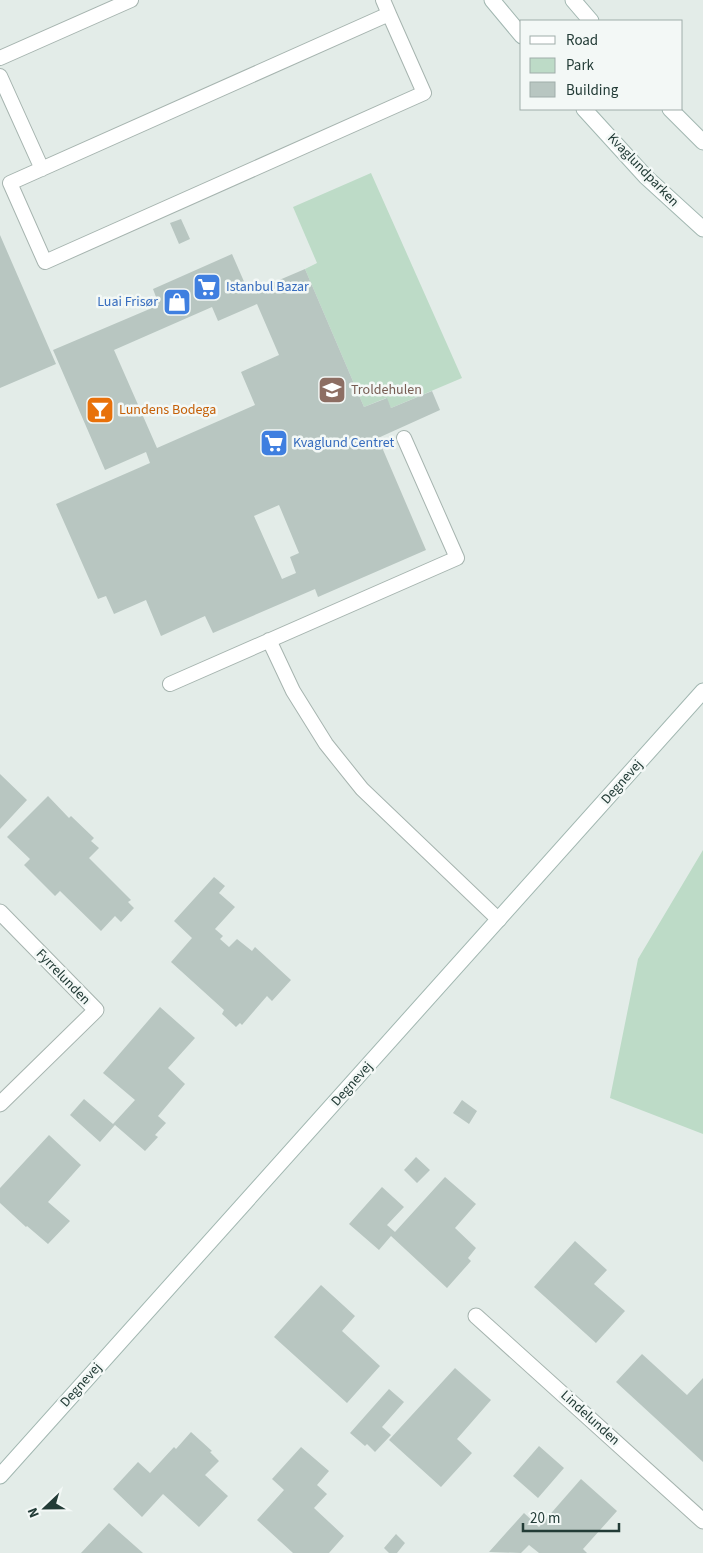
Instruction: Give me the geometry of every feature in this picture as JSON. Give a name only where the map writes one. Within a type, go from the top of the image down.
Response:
[{"type":"street","points":[[492,0],[520,34]]},
{"type":"street","points":[[574,0],[590,20]]},
{"type":"street","name":"Kvaglundparken","points":[[585,110],[646,176],[703,229]]},
{"type":"street","points":[[671,110],[703,142]]},
{"type":"street","name":"Degnevej","points":[[0,1476],[703,692]]},
{"type":"street","name":"Fyrrelunden","points":[[0,912],[96,1010],[0,1104]]},
{"type":"street","name":"Lindelunden","points":[[476,1316],[703,1521]]},
{"type":"lane","points":[[0,58],[131,0]]},
{"type":"lane","points":[[383,0],[424,93],[46,262],[10,183],[389,14]]},
{"type":"lane","points":[[0,76],[42,169]]},
{"type":"lane","points":[[170,684],[457,558],[404,438]]},
{"type":"lane","points":[[269,640],[293,691],[326,744],[362,789],[499,920]]},
{"type":"green space","points":[[371,173],[462,378],[391,408],[386,398],[364,407],[305,269],[317,263],[293,207]]},
{"type":"green space","points":[[703,850],[703,1134],[610,1098],[638,959]]},
{"type":"building","points":[[181,219],[190,239],[179,244],[170,223]]},
{"type":"building","points":[[0,235],[56,364],[0,388]]},
{"type":"building","name":"Kvaglund Centret","points":[[232,254],[249,293],[305,269],[364,407],[387,398],[391,408],[432,391],[440,410],[378,438],[426,550],[318,597],[315,589],[213,633],[205,616],[161,636],[146,600],[114,614],[106,596],[98,599],[56,504],[150,463],[146,452],[105,470],[53,350],[159,305],[153,289]],"holes":[[[257,304],[279,355],[241,372],[255,405],[157,448],[114,350],[212,307],[218,321]],[[279,505],[299,553],[290,557],[296,573],[282,579],[254,516]]]},
{"type":"building","points":[[0,774],[27,800],[0,829]]},
{"type":"building","points":[[48,796],[69,818],[71,816],[94,838],[91,841],[99,848],[89,858],[131,900],[128,902],[134,908],[121,922],[115,916],[101,931],[60,891],[55,896],[24,865],[30,859],[7,837]]},
{"type":"building","points":[[214,877],[225,886],[219,893],[235,907],[215,929],[223,936],[220,939],[229,947],[237,939],[252,951],[255,947],[291,980],[272,1001],[267,996],[242,1025],[240,1023],[236,1027],[222,1014],[224,1010],[171,962],[192,938],[174,921]]},
{"type":"building","points":[[160,1007],[195,1038],[168,1068],[185,1084],[158,1116],[166,1123],[155,1135],[158,1137],[145,1151],[115,1125],[100,1142],[70,1115],[84,1099],[113,1124],[135,1100],[103,1073]]},
{"type":"building","points":[[462,1100],[477,1111],[469,1124],[453,1113]]},
{"type":"building","points":[[49,1135],[81,1165],[48,1202],[70,1221],[48,1244],[0,1203],[0,1188]]},
{"type":"building","points":[[416,1157],[430,1170],[417,1183],[404,1170]]},
{"type":"building","points":[[445,1177],[476,1204],[455,1228],[476,1248],[468,1258],[471,1261],[447,1288],[391,1236],[379,1250],[349,1224],[382,1187],[404,1207],[387,1225],[395,1232]]},
{"type":"building","points":[[575,1241],[607,1270],[594,1284],[625,1311],[596,1343],[534,1287]]},
{"type":"building","points":[[321,1285],[355,1316],[342,1331],[380,1366],[347,1403],[274,1337]]},
{"type":"building","points":[[642,1354],[687,1395],[703,1378],[703,1462],[616,1382]]},
{"type":"building","points":[[455,1368],[491,1400],[457,1439],[472,1453],[441,1487],[389,1440]]},
{"type":"building","points":[[389,1389],[404,1402],[382,1427],[391,1435],[375,1452],[367,1444],[365,1446],[350,1433]]},
{"type":"building","points":[[191,1432],[212,1451],[210,1452],[219,1461],[205,1475],[228,1496],[199,1527],[163,1494],[142,1517],[113,1489],[138,1462],[150,1473]]},
{"type":"building","points":[[539,1446],[564,1468],[538,1498],[513,1476]]},
{"type":"building","points":[[301,1447],[329,1471],[317,1485],[327,1494],[314,1508],[344,1536],[329,1553],[293,1553],[257,1520],[284,1490],[272,1479]]},
{"type":"building","points":[[581,1479],[617,1511],[583,1549],[587,1553],[539,1553],[529,1545],[521,1553],[489,1552],[524,1513],[539,1527]]},
{"type":"building","points":[[109,1523],[143,1553],[81,1553]]},
{"type":"building","points":[[396,1534],[405,1543],[397,1553],[389,1553],[384,1548]]},
{"type":"place","name":"Istanbul Bazar","points":[[207,287]]},
{"type":"place","name":"Luai Frisør","points":[[177,302]]},
{"type":"place","name":"Troldehulen","points":[[332,390]]},
{"type":"place","name":"Lundens Bodega","points":[[100,410]]},
{"type":"place","name":"Kvaglund Centret","points":[[274,443]]}]
